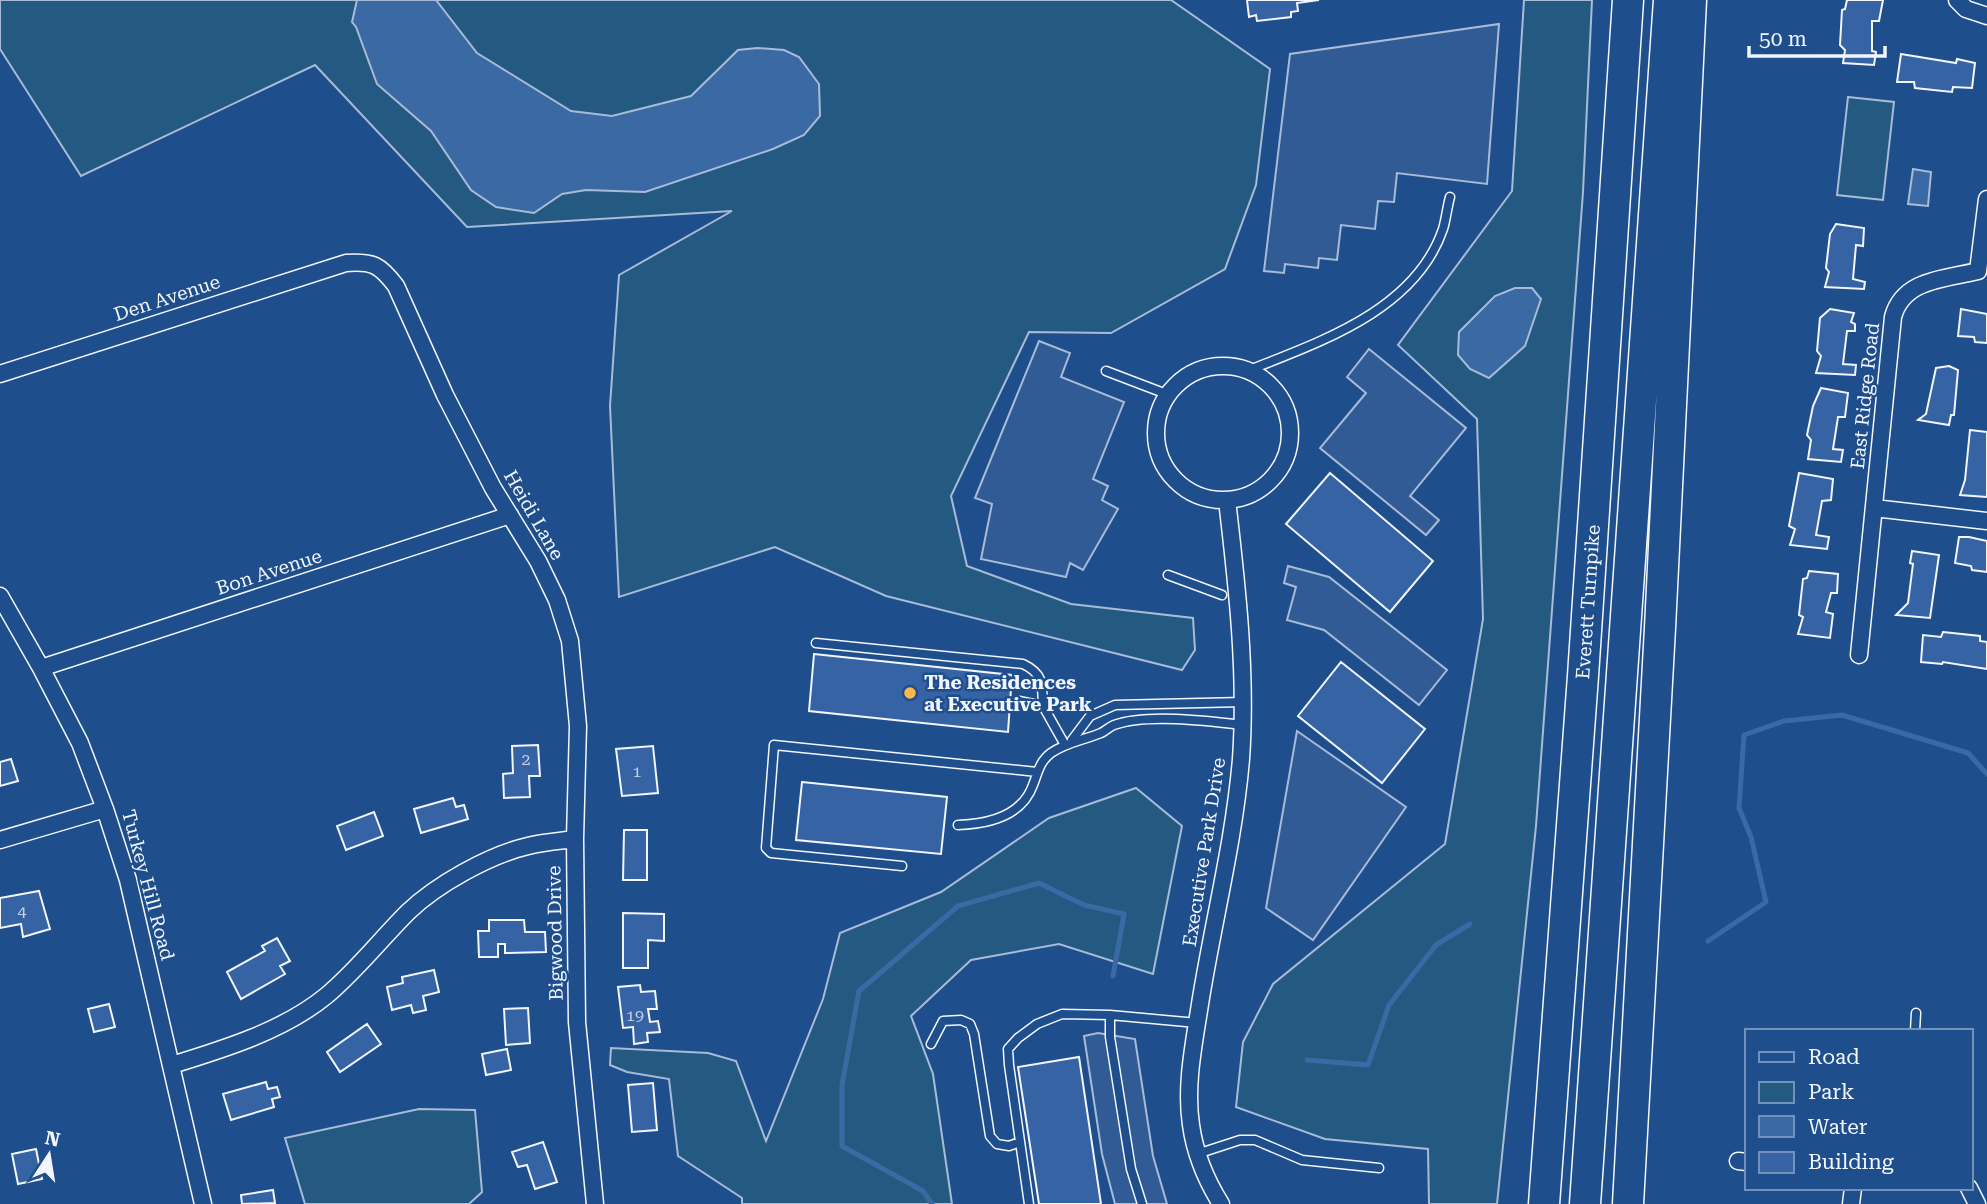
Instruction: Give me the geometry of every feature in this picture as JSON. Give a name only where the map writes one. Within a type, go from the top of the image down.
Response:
[{"type":"highway","name":"Everett Turnpike","points":[[1544,1204],[1583,676],[1628,0]]},
{"type":"highway","name":"Everett Turnpike","points":[[1585,1204],[1669,0]]},
{"type":"highway","points":[[1628,1204],[1691,0]]},
{"type":"street","points":[[1957,0],[1966,9],[1987,16]]},
{"type":"street","name":"East Ridge Road","points":[[1859,655],[1893,317],[1903,296],[1922,284],[1982,272],[1987,199]]},
{"type":"street","name":"Heidi Lane","points":[[346,263],[367,262],[385,271],[396,286],[445,395],[557,600],[570,641],[578,726],[575,839]]},
{"type":"street","name":"Den Avenue","points":[[0,374],[346,263]]},
{"type":"street","points":[[1233,367],[1247,371],[1267,383],[1282,401],[1289,421],[1288,449],[1281,467],[1269,482],[1245,496],[1227,500],[1207,498],[1187,489],[1165,466],[1157,435],[1160,414],[1169,395],[1179,384],[1204,370],[1233,367]]},
{"type":"street","name":"Executive Park Drive","points":[[1221,1204],[1197,1154],[1191,1124],[1189,1091],[1197,1023],[1236,807],[1243,725],[1227,500]]},
{"type":"street","points":[[1874,508],[1987,521]]},
{"type":"street","name":"Bon Avenue","points":[[41,668],[510,515]]},
{"type":"street","name":"Turkey Hill Road","points":[[0,596],[80,743],[105,809],[128,880],[203,1204]]},
{"type":"street","points":[[0,840],[105,809]]},
{"type":"street","name":"Bigwood Drive","points":[[172,1065],[264,1032],[306,1010],[354,970],[410,910],[462,874],[503,854],[527,846],[575,839],[577,1022],[595,1204]]},
{"type":"lane","points":[[1247,371],[1339,332],[1372,314],[1391,299],[1412,280],[1430,256],[1442,230],[1450,197]]},
{"type":"lane","points":[[1106,371],[1169,395]]},
{"type":"lane","points":[[1168,575],[1222,595]]},
{"type":"lane","points":[[816,643],[1023,664],[1036,670],[1040,678],[1043,706],[1068,743]]},
{"type":"lane","points":[[1019,701],[1043,706]]},
{"type":"lane","points":[[958,825],[974,825],[1011,813],[1028,796],[1043,760],[1068,743],[1090,716],[1115,705],[1243,702]]},
{"type":"lane","points":[[1068,743],[1100,733],[1113,725],[1133,721],[1178,720],[1243,725]]},
{"type":"lane","points":[[902,866],[771,853],[766,848],[774,745],[1037,772]]},
{"type":"lane","points":[[1915,1029],[1916,1013]]},
{"type":"lane","points":[[1029,1204],[1008,1049],[1018,1038],[1037,1024],[1062,1014],[1110,1015],[1197,1023]]},
{"type":"lane","points":[[1110,1015],[1110,1038],[1129,1157],[1142,1204]]},
{"type":"lane","points":[[931,1044],[943,1021],[961,1020],[970,1024],[974,1034],[990,1136],[997,1144],[1009,1146],[1020,1142]]},
{"type":"lane","points":[[1197,1154],[1240,1140],[1255,1140],[1303,1160],[1378,1168]]},
{"type":"green space","points":[[0,0],[1171,0],[1270,69],[1256,185],[1225,269],[1111,333],[1029,332],[951,496],[967,566],[1071,604],[1193,618],[1195,650],[1182,670],[886,596],[775,547],[619,597],[610,406],[619,275],[732,211],[467,227],[315,65],[81,176],[0,49]]},
{"type":"green space","points":[[1524,0],[1592,0],[1583,192],[1536,826],[1497,1204],[1429,1204],[1428,1149],[1325,1139],[1236,1107],[1243,1042],[1273,984],[1445,844],[1483,619],[1477,419],[1398,345],[1512,191]]},
{"type":"green space","points":[[1848,97],[1894,102],[1883,200],[1837,195]]},
{"type":"green space","points":[[1136,788],[1182,826],[1153,974],[1059,944],[971,960],[911,1016],[933,1074],[952,1204],[742,1204],[742,1198],[678,1156],[669,1079],[627,1072],[610,1065],[611,1048],[708,1053],[736,1061],[766,1141],[823,999],[840,933],[941,892],[1049,818]]},
{"type":"green space","points":[[419,1109],[475,1110],[482,1192],[469,1204],[305,1204],[285,1138]]},
{"type":"shaded area","points":[[1499,24],[1487,184],[1397,173],[1394,202],[1378,201],[1375,229],[1341,225],[1337,260],[1319,258],[1318,268],[1285,264],[1284,273],[1264,271],[1290,54]]},
{"type":"shaded area","points":[[1039,341],[1070,353],[1061,377],[1124,402],[1093,479],[1108,486],[1102,500],[1118,509],[1083,570],[1070,563],[1066,577],[981,559],[992,504],[975,498]]},
{"type":"shaded area","points":[[1369,349],[1466,428],[1410,496],[1439,520],[1426,535],[1320,448],[1366,393],[1347,377]]},
{"type":"shaded area","points":[[1288,566],[1329,577],[1447,670],[1419,705],[1324,630],[1287,620],[1296,587],[1284,583]]},
{"type":"shaded area","points":[[1297,731],[1406,807],[1313,940],[1266,908]]},
{"type":"shaded area","points":[[1098,1033],[1135,1039],[1153,1156],[1167,1204],[1115,1204],[1102,1154],[1084,1036]]},
{"type":"water","points":[[357,0],[436,0],[477,53],[571,111],[612,116],[691,96],[738,50],[757,48],[784,50],[799,57],[819,84],[820,116],[804,135],[773,149],[645,192],[586,190],[562,194],[534,213],[496,207],[471,190],[431,131],[377,84],[352,22]]},
{"type":"water","points":[[1913,169],[1931,172],[1928,206],[1908,204]]},
{"type":"water","points":[[1515,288],[1532,288],[1541,299],[1525,346],[1489,378],[1470,369],[1458,355],[1459,332],[1495,296]]},
{"type":"building","points":[[1247,0],[1319,0],[1297,3],[1298,11],[1291,12],[1291,17],[1257,21],[1256,15],[1249,17]]},
{"type":"building","points":[[1847,0],[1883,0],[1879,21],[1872,21],[1872,51],[1876,52],[1874,65],[1843,63],[1845,50],[1840,45],[1842,10],[1845,9]]},
{"type":"building","points":[[1901,54],[1956,63],[1957,59],[1975,63],[1972,88],[1953,87],[1952,92],[1915,88],[1914,82],[1897,82]]},
{"type":"building","points":[[1836,224],[1864,228],[1863,246],[1856,245],[1853,279],[1865,282],[1864,289],[1825,287],[1829,272],[1826,268],[1830,234]]},
{"type":"building","points":[[1830,309],[1854,313],[1851,322],[1855,324],[1855,331],[1847,331],[1843,364],[1856,365],[1855,375],[1816,373],[1821,356],[1817,351],[1820,318]]},
{"type":"building","points":[[1961,309],[1987,314],[1987,343],[1975,342],[1974,337],[1958,336]]},
{"type":"building","points":[[1949,366],[1958,370],[1954,415],[1951,415],[1949,425],[1918,420],[1926,414],[1936,368]]},
{"type":"building","points":[[1821,388],[1848,393],[1845,417],[1838,417],[1833,449],[1843,450],[1841,462],[1808,459],[1811,440],[1807,435],[1813,406]]},
{"type":"building","points":[[1970,430],[1987,432],[1987,497],[1960,495],[1965,480]]},
{"type":"building","points":[[1330,473],[1433,561],[1390,612],[1286,524]]},
{"type":"building","points":[[1799,473],[1833,479],[1831,500],[1822,501],[1816,535],[1829,537],[1827,549],[1790,545],[1795,529],[1789,526]]},
{"type":"building","points":[[1959,537],[1987,541],[1987,572],[1972,570],[1971,566],[1955,563]]},
{"type":"building","points":[[1912,551],[1939,555],[1930,618],[1896,615],[1908,603]]},
{"type":"building","points":[[1809,571],[1838,574],[1837,593],[1831,593],[1826,612],[1833,614],[1830,638],[1798,634],[1803,617],[1799,615],[1803,579],[1807,578]]},
{"type":"building","points":[[1943,632],[1980,636],[1980,641],[1987,642],[1987,669],[1943,662],[1921,662],[1923,635],[1941,637]]},
{"type":"building","name":"The Residences at Executive Park","points":[[814,654],[1012,675],[1008,732],[809,711]]},
{"type":"building","points":[[1341,662],[1425,729],[1382,783],[1298,716]]},
{"type":"building","points":[[538,745],[540,776],[529,776],[530,797],[504,798],[503,774],[513,773],[512,746]]},
{"type":"building","points":[[653,746],[658,793],[622,796],[616,749]]},
{"type":"building","points":[[11,759],[18,781],[0,786],[0,762]]},
{"type":"building","points":[[802,782],[947,797],[941,854],[796,840]]},
{"type":"building","points":[[453,798],[456,807],[464,805],[468,819],[421,833],[414,809]]},
{"type":"building","points":[[374,812],[383,836],[346,850],[337,826]]},
{"type":"building","points":[[624,830],[647,830],[647,880],[623,880]]},
{"type":"building","points":[[39,891],[50,929],[23,937],[21,924],[0,928],[0,898]]},
{"type":"building","points":[[623,913],[664,914],[664,941],[648,940],[648,968],[623,968]]},
{"type":"building","points":[[489,920],[524,920],[525,932],[545,932],[546,952],[505,953],[505,944],[498,944],[498,957],[479,957],[478,931],[489,931]]},
{"type":"building","points":[[277,938],[290,961],[280,966],[285,974],[241,999],[227,972],[265,951],[262,946]]},
{"type":"building","points":[[434,970],[439,992],[423,996],[426,1010],[413,1013],[411,1005],[392,1010],[387,987],[403,983],[402,977]]},
{"type":"building","points":[[640,985],[641,992],[655,991],[657,1009],[648,1009],[650,1022],[658,1021],[660,1032],[647,1033],[648,1042],[634,1044],[633,1027],[623,1028],[618,987]]},
{"type":"building","points":[[109,1004],[115,1027],[94,1032],[88,1009]]},
{"type":"building","points":[[528,1008],[530,1043],[506,1045],[504,1009]]},
{"type":"building","points":[[367,1024],[381,1044],[340,1072],[327,1052]]},
{"type":"building","points":[[507,1049],[511,1070],[486,1075],[482,1054]]},
{"type":"building","points":[[1079,1057],[1101,1204],[1039,1204],[1018,1067]]},
{"type":"building","points":[[266,1082],[268,1089],[277,1087],[280,1097],[272,1099],[274,1107],[231,1120],[223,1094]]},
{"type":"building","points":[[653,1083],[657,1130],[632,1132],[628,1085]]},
{"type":"building","points":[[543,1142],[557,1182],[535,1189],[527,1165],[518,1167],[512,1152]]},
{"type":"building","points":[[36,1149],[42,1179],[18,1184],[12,1154]]},
{"type":"building","points":[[273,1190],[275,1203],[242,1204],[241,1195]]},
{"type":"waterway","points":[[1708,941],[1766,902],[1751,837],[1739,808],[1744,735],[1784,721],[1842,715],[1968,753],[1987,774]]},
{"type":"waterway","points":[[932,1204],[923,1191],[842,1146],[842,1085],[859,991],[958,906],[1039,883],[1084,905],[1124,914],[1113,976]]},
{"type":"waterway","points":[[1307,1060],[1368,1065],[1389,1005],[1436,945],[1470,924]]},
{"type":"place","name":"The Residences at Executive Park","points":[[910,693]]}]
